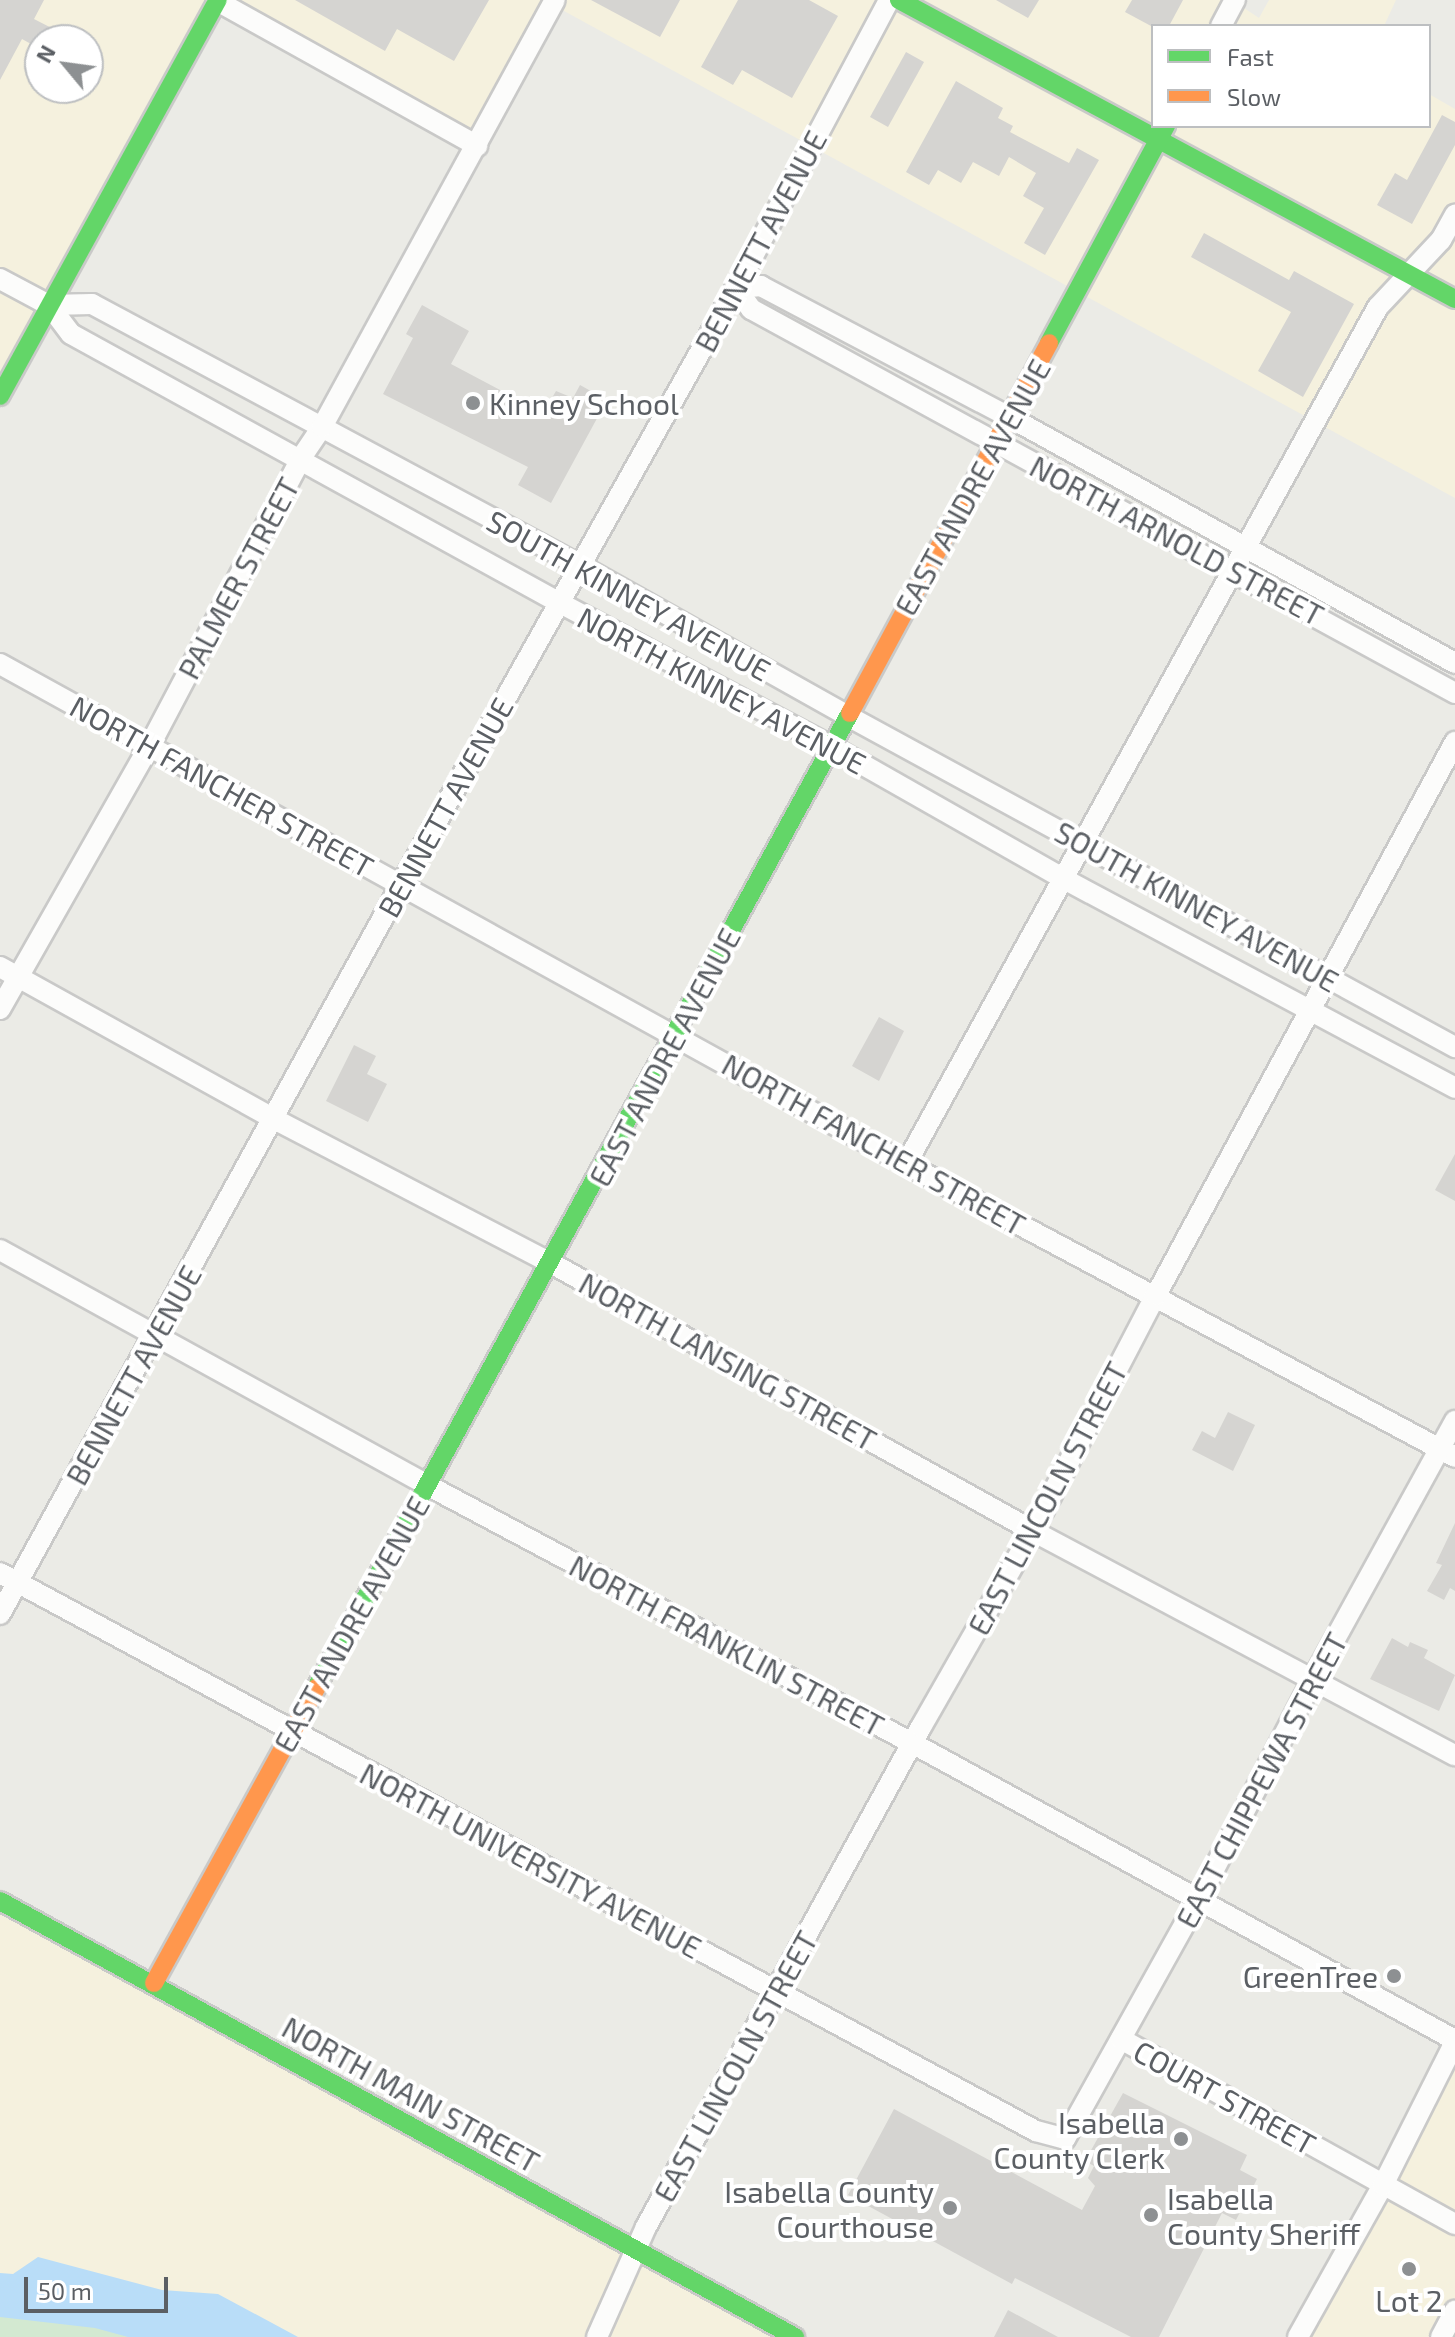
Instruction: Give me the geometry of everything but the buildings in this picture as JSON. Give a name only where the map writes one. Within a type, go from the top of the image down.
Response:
[{"type":"street","name":"PALMER STREET","points":[[0,1009],[150,745],[301,458],[322,427],[555,0]]},
{"type":"street","name":"BENNETT AVENUE","points":[[0,1614],[9,1577],[156,1335],[401,885],[736,288],[889,0]]},
{"type":"street","points":[[899,0],[1151,127]]},
{"type":"street","points":[[1222,24],[1235,0]]},
{"type":"street","points":[[0,396],[218,1],[477,146]]},
{"type":"street","points":[[1162,133],[1455,299]]},
{"type":"street","name":"EAST ANDRE AVENUE","points":[[154,1983],[676,1036],[846,715],[998,444],[1162,133]]},
{"type":"street","points":[[906,1164],[1378,307],[1441,240],[1455,215]]},
{"type":"street","name":"NORTH KINNEY AVENUE","points":[[0,279],[49,305],[71,334],[560,603],[830,746],[1064,879],[1455,1088]]},
{"type":"street","name":"NORTH ARNOLD STREET","points":[[736,288],[761,286],[1011,418],[1455,663]]},
{"type":"street","name":"NORTH ARNOLD STREET","points":[[736,288],[751,309],[1455,693]]},
{"type":"street","name":"SOUTH KINNEY AVENUE","points":[[49,305],[92,304],[579,565],[846,715],[1455,1047]]},
{"type":"street","name":"NORTH FANCHER STREET","points":[[0,664],[906,1164],[1447,1453]]},
{"type":"street","name":"EAST LINCOLN STREET","points":[[597,2337],[633,2250],[912,1743],[1033,1531],[1156,1295],[1455,742]]},
{"type":"street","name":"NORTH LANSING STREET","points":[[0,967],[274,1119],[551,1263],[1033,1531],[1455,1755]]},
{"type":"street","name":"NORTH FRANKLIN STREET","points":[[0,1250],[429,1486],[912,1743],[1455,2041]]},
{"type":"street","name":"EAST CHIPPEWA STREET","points":[[1065,2139],[1197,1902],[1312,1681],[1447,1453],[1455,1421]]},
{"type":"street","name":"NORTH UNIVERSITY AVENUE","points":[[9,1577],[1036,2131],[1065,2139]]},
{"type":"street","name":"NORTH MAIN STREET","points":[[0,1901],[795,2337]]},
{"type":"street","name":"COURT STREET","points":[[1121,2039],[1455,2224]]},
{"type":"street","points":[[1298,2337],[1383,2185],[1455,2041]]},
{"type":"street","points":[[1441,2337],[1455,2311]]},
{"type":"shaded area","points":[[0,0],[1232,0],[1259,18],[1269,0],[1396,0],[1385,24],[1151,24],[1151,128],[1431,128],[1431,95],[1455,109],[1455,498],[553,5],[477,146],[217,2],[0,396]]},
{"type":"shaded area","points":[[0,1902],[795,2337],[233,2337],[0,2296]]},
{"type":"shaded area","points":[[1455,2042],[1455,2337],[1299,2337]]},
{"type":"green space","points":[[0,2287],[233,2337],[0,2337]]},
{"type":"water","points":[[38,2257],[162,2290],[218,2294],[298,2337],[128,2337],[95,2328],[0,2317],[0,2273],[13,2274]]},
{"type":"traffic: fast","points":[[0,396],[218,0]]},
{"type":"traffic: fast","points":[[899,0],[1455,299]]},
{"type":"traffic: fast","points":[[1049,343],[1165,128]]},
{"type":"traffic: fast","points":[[316,1688],[850,713]]},
{"type":"traffic: fast","points":[[0,1901],[795,2337]]},
{"type":"traffic: slow","points":[[850,713],[1049,343]]},
{"type":"traffic: slow","points":[[154,1983],[316,1688]]},
{"type":"place","name":"Kinney School","points":[[473,403]]},
{"type":"place","name":"GreenTree","points":[[1394,1976]]},
{"type":"place","name":"Isabella County Clerk","points":[[1181,2139]]},
{"type":"place","name":"Isabella County Courthouse","points":[[950,2208]]},
{"type":"place","name":"Isabella County Sheriff","points":[[1151,2215]]},
{"type":"place","name":"Lot 2","points":[[1409,2269]]}]
